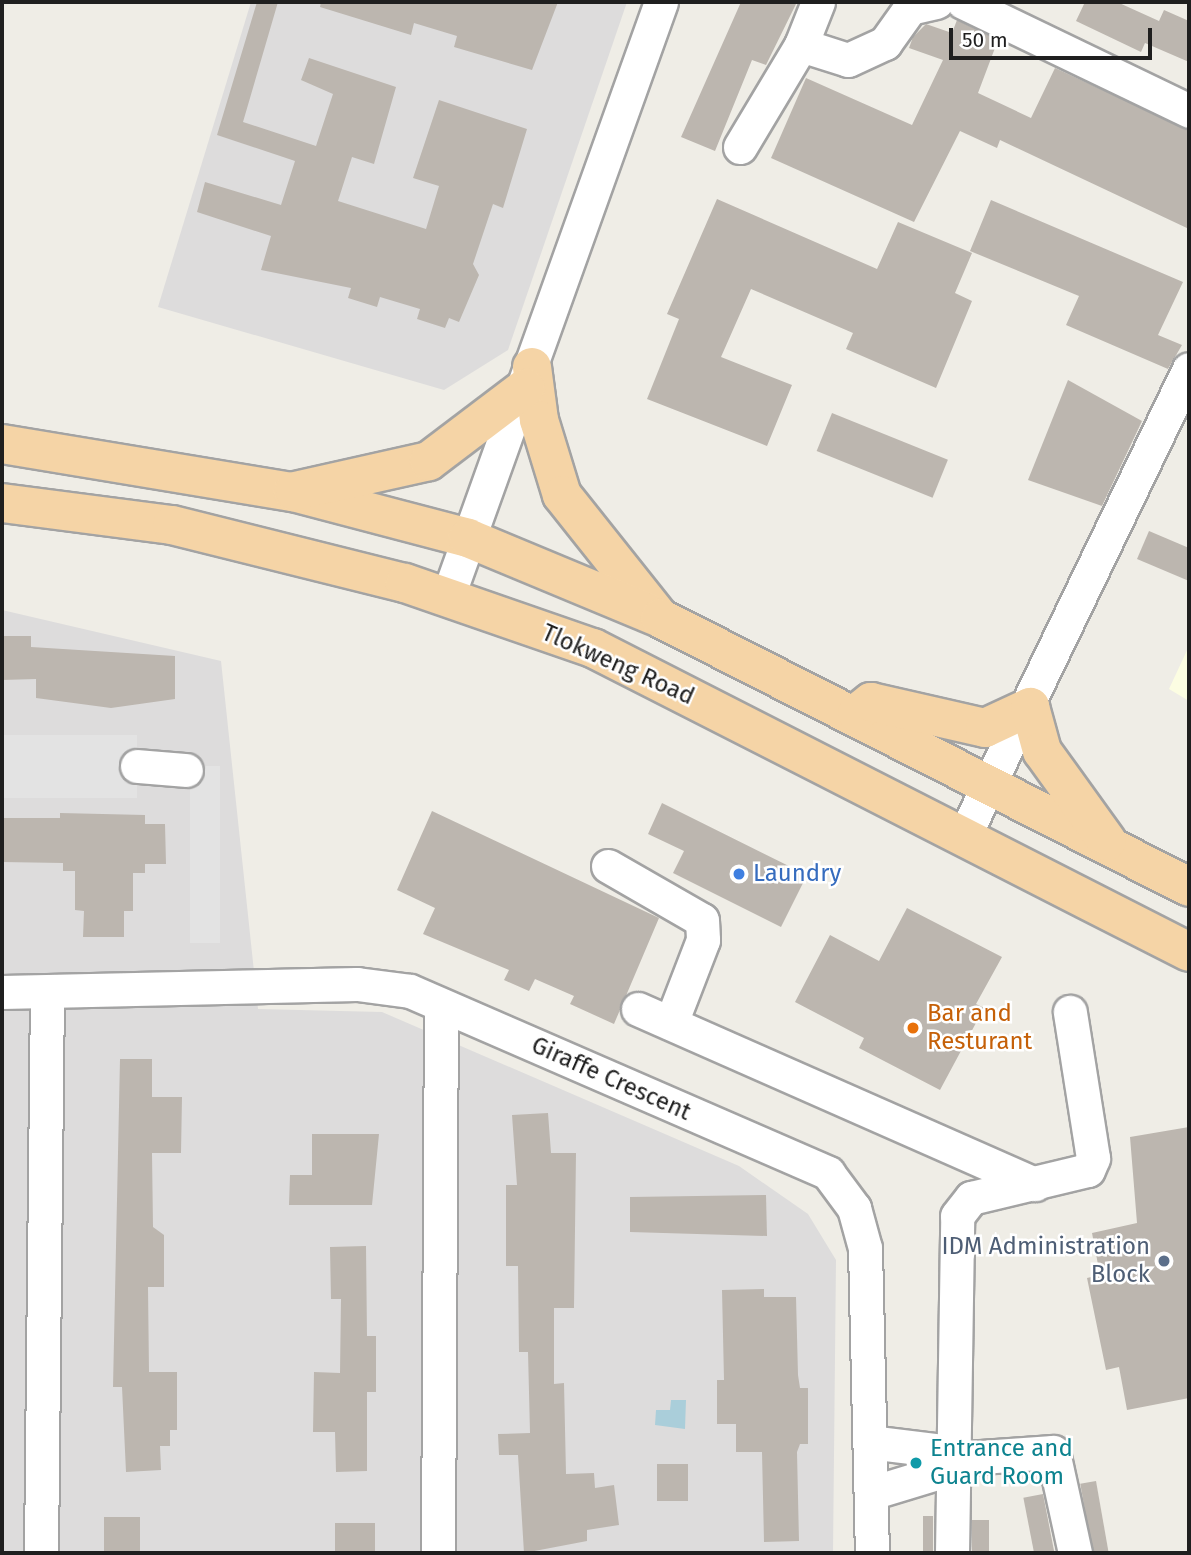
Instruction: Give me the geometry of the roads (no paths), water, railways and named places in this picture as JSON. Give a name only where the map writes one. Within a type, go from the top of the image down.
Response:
[{"type":"main road","points":[[293,492],[429,461],[529,378],[562,495],[660,618]]},
{"type":"main road","points":[[2,444],[293,492],[468,538],[660,618],[855,714],[1189,887]]},
{"type":"main road","name":"Tlokweng Road","points":[[2,503],[172,525],[448,596],[593,648],[1189,952]]},
{"type":"main road","points":[[855,714],[871,702],[985,728],[1030,707],[1042,751],[1109,845]]},
{"type":"street","points":[[448,596],[529,378],[661,2]]},
{"type":"street","points":[[740,147],[802,45],[818,2]]},
{"type":"street","points":[[802,45],[848,60],[885,43],[909,8],[936,2]]},
{"type":"street","points":[[963,2],[1189,110]]},
{"type":"street","points":[[964,835],[1030,707],[1189,369]]},
{"type":"street","points":[[137,766],[186,771]]},
{"type":"street","points":[[608,866],[702,920],[703,940],[671,1023]]},
{"type":"street","name":"Giraffe Crescent","points":[[2,992],[357,984],[410,991],[828,1173],[844,1189],[865,1248],[872,1553]]},
{"type":"street","points":[[41,1553],[47,993]]},
{"type":"street","points":[[438,1553],[440,1005]]},
{"type":"street","points":[[638,1009],[1035,1184]]},
{"type":"street","points":[[952,1553],[957,1216],[971,1198],[1084,1173],[1093,1158],[1070,1012]]},
{"type":"street","points":[[869,1442],[952,1459],[1053,1452],[1075,1553]]},
{"type":"street","points":[[871,1493],[952,1459]]},
{"type":"water","points":[[671,1400],[686,1400],[685,1429],[655,1425],[656,1410],[670,1410]]},
{"type":"place","name":"Laundry","points":[[739,874]]},
{"type":"place","name":"Bar and Resturant","points":[[913,1028]]},
{"type":"place","name":"IDM Administration Block","points":[[1164,1261]]},
{"type":"place","name":"Entrance and Guard Room","points":[[916,1463]]}]
